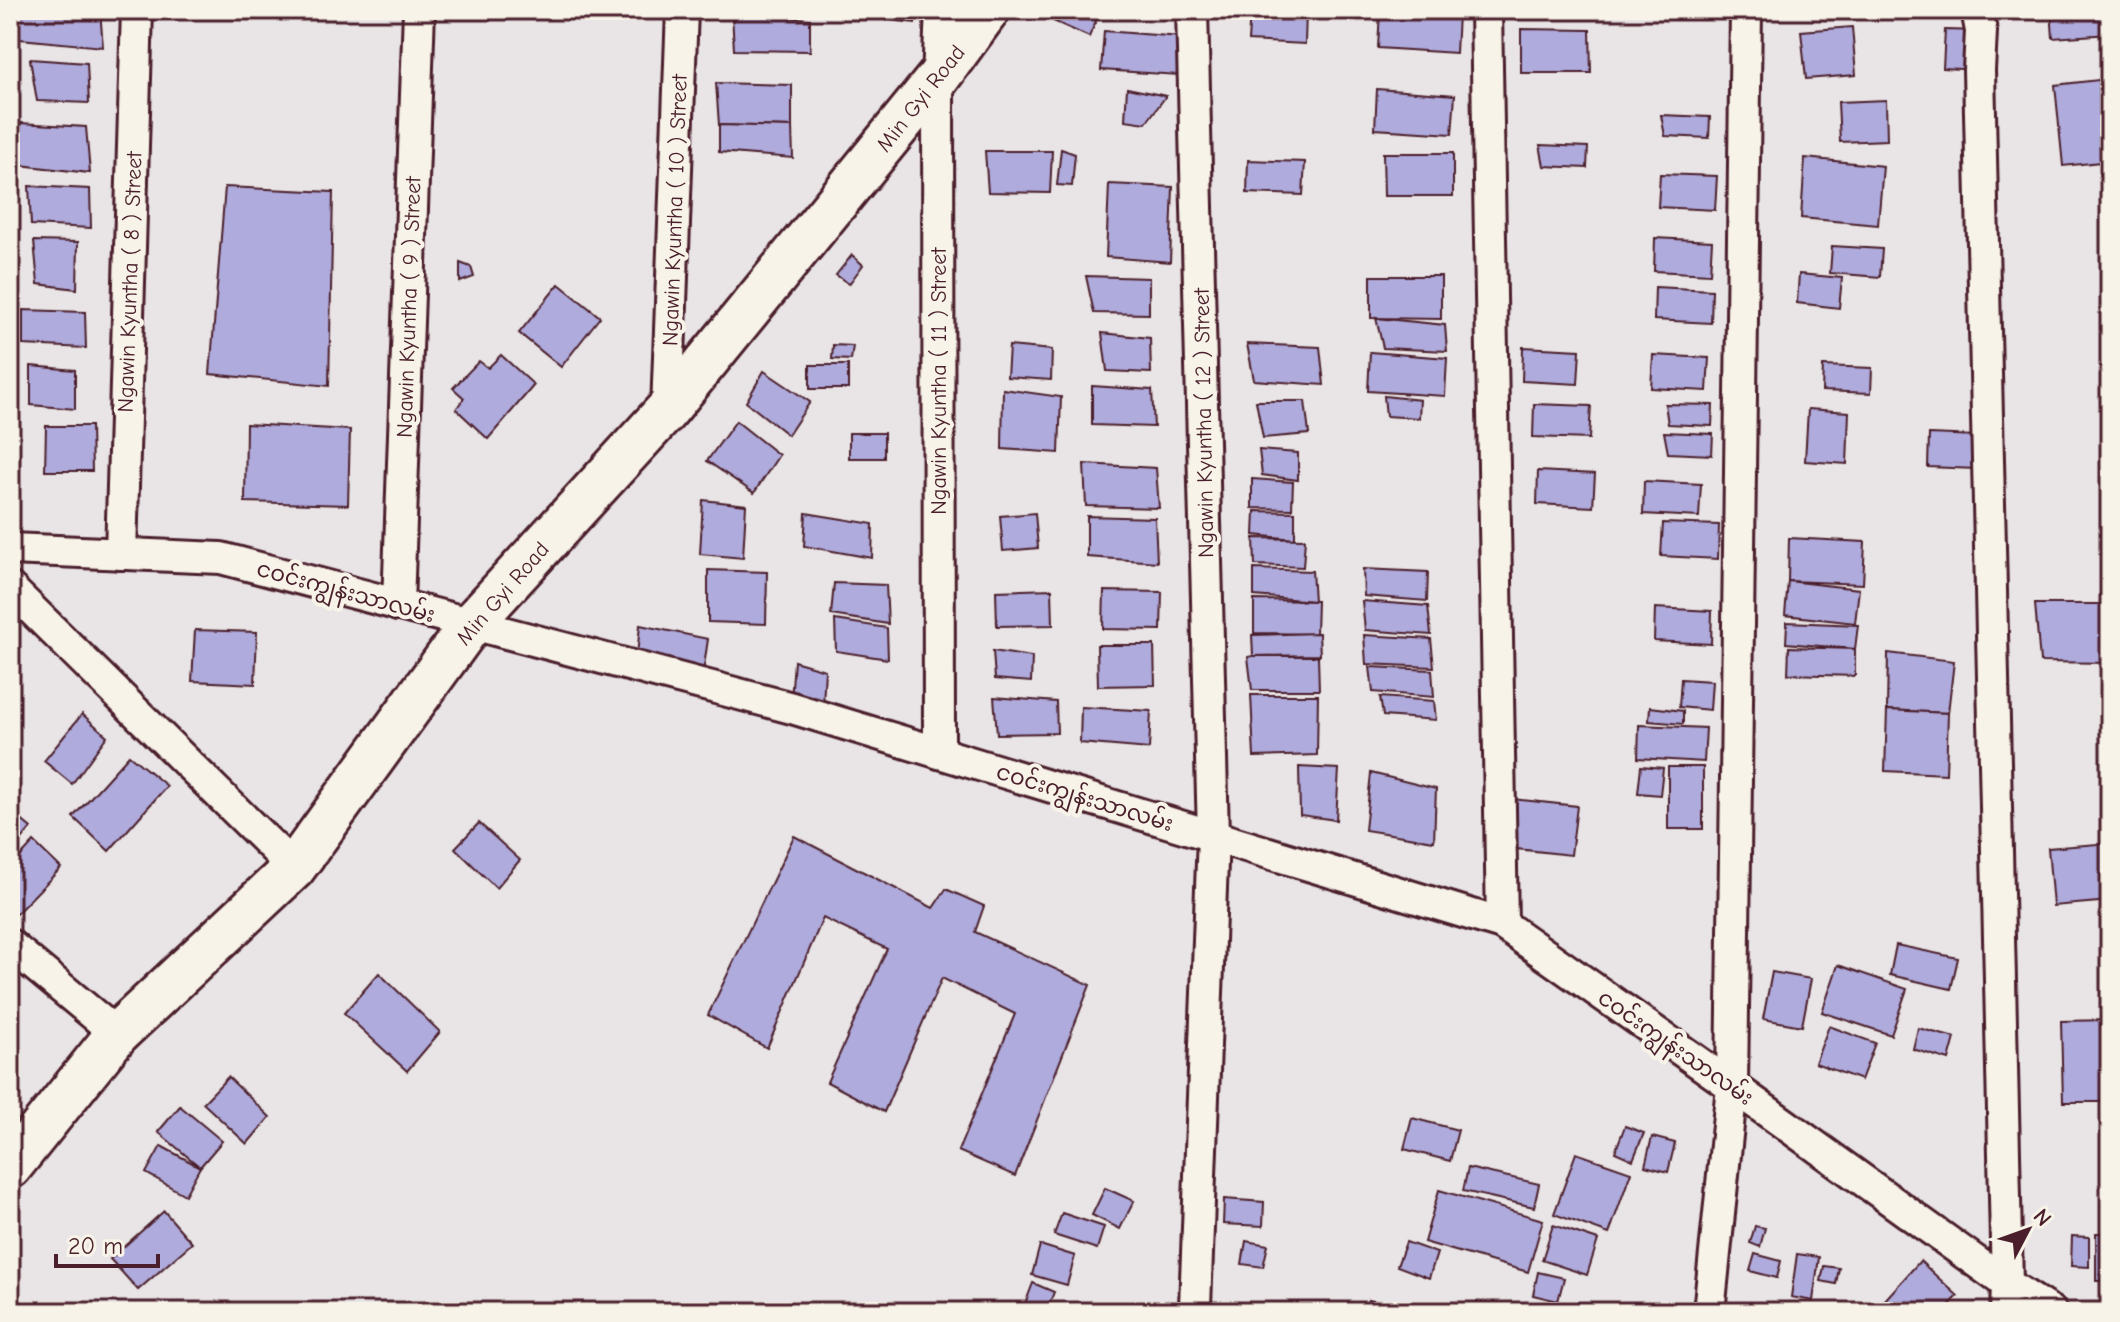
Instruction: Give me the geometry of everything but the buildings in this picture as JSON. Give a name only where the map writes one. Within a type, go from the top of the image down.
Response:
[{"type":"main road","name":"Min Gyi Road","points":[[10,1167],[117,1034],[294,868],[471,624],[667,410],[938,78],[988,10]]},
{"type":"street","name":"Ngawin Kyuntha ( 8 ) Street","points":[[121,554],[137,10]]},
{"type":"street","name":"Ngawin Kyuntha ( 9 ) Street","points":[[398,605],[419,10]]},
{"type":"street","name":"Ngawin Kyuntha ( 10 ) Street","points":[[667,410],[682,10]]},
{"type":"street","name":"Ngawin Kyuntha ( 11 ) Street","points":[[939,753],[938,78],[941,10]]},
{"type":"street","name":"Ngawin Kyuntha ( 12 ) Street","points":[[1192,10],[1213,836],[1195,1306],[1192,1312]]},
{"type":"street","points":[[1486,10],[1502,924]]},
{"type":"street","points":[[1709,1312],[1732,1086],[1746,10]]},
{"type":"street","points":[[1977,10],[1981,31],[1979,86],[2006,1298]]},
{"type":"street","name":"ငဝင်းကျွန်းသာလမ်း","points":[[10,549],[221,558],[792,708],[1502,924],[1732,1086],[2006,1298],[2051,1312]]},
{"type":"street","points":[[10,588],[294,868]]},
{"type":"street","points":[[10,945],[117,1034]]}]
